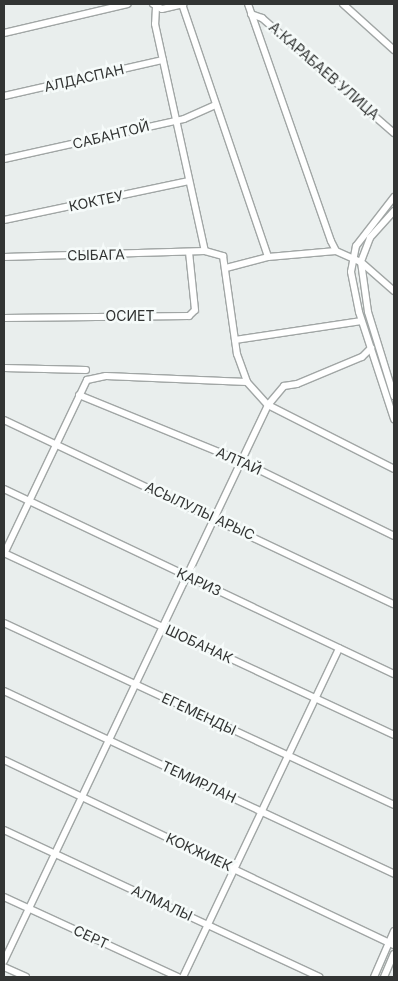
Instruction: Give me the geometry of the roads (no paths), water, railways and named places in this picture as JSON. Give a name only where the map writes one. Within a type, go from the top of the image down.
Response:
[{"type":"street","points":[[4,33],[128,4]]},
{"type":"street","points":[[268,257],[182,4],[167,8],[154,5],[155,24],[205,251],[223,256],[235,340],[247,382],[268,405],[394,469]]},
{"type":"street","points":[[248,4],[336,251]]},
{"type":"street","points":[[343,4],[394,50]]},
{"type":"street","name":"А.КАРАБАЕВ УЛИЦА","points":[[251,14],[262,18],[394,133]]},
{"type":"street","name":"АЛДАСПАН","points":[[4,96],[163,60]]},
{"type":"street","name":"САБАНТОЙ","points":[[4,159],[177,119],[216,105]]},
{"type":"street","name":"КОКТЕУ","points":[[4,220],[189,181]]},
{"type":"street","points":[[394,197],[364,234],[352,257],[352,286],[394,419]]},
{"type":"street","points":[[393,215],[370,238],[361,262],[368,312],[392,382],[394,396]]},
{"type":"street","name":"СЫБАГА","points":[[4,257],[205,251]]},
{"type":"street","points":[[226,268],[268,257],[336,251],[361,262],[394,291]]},
{"type":"street","name":"ОСИЕТ","points":[[4,318],[189,316],[195,310],[189,252]]},
{"type":"street","points":[[235,340],[362,320]]},
{"type":"street","points":[[4,961],[268,405],[284,386],[297,384],[362,356],[371,348]]},
{"type":"street","points":[[4,368],[86,370]]},
{"type":"street","points":[[4,553],[79,395],[88,380],[106,376],[247,382]]},
{"type":"street","name":"АЛТАЙ","points":[[79,395],[241,461],[394,536]]},
{"type":"street","name":"АСЫЛУЛЫ АРЫС","points":[[4,420],[214,517],[394,604]]},
{"type":"street","name":"КАРИЗ","points":[[4,489],[394,674]]},
{"type":"street","name":"ШОБАНАК","points":[[4,553],[394,735]]},
{"type":"street","name":"ЕГЕМЕНДЫ","points":[[4,623],[394,804]]},
{"type":"street","points":[[183,977],[339,648]]},
{"type":"street","name":"ТЕМИРЛАН","points":[[4,691],[394,874]]},
{"type":"street","name":"КОКЖИЕК","points":[[4,760],[392,944]]},
{"type":"street","name":"АЛМАЛЫ","points":[[4,830],[318,977]]},
{"type":"street","name":"СЕРТ","points":[[4,897],[178,977]]},
{"type":"street","points":[[374,977],[392,944],[394,932]]},
{"type":"street","points":[[384,977],[394,954]]},
{"type":"street","points":[[4,967],[26,977]]}]
